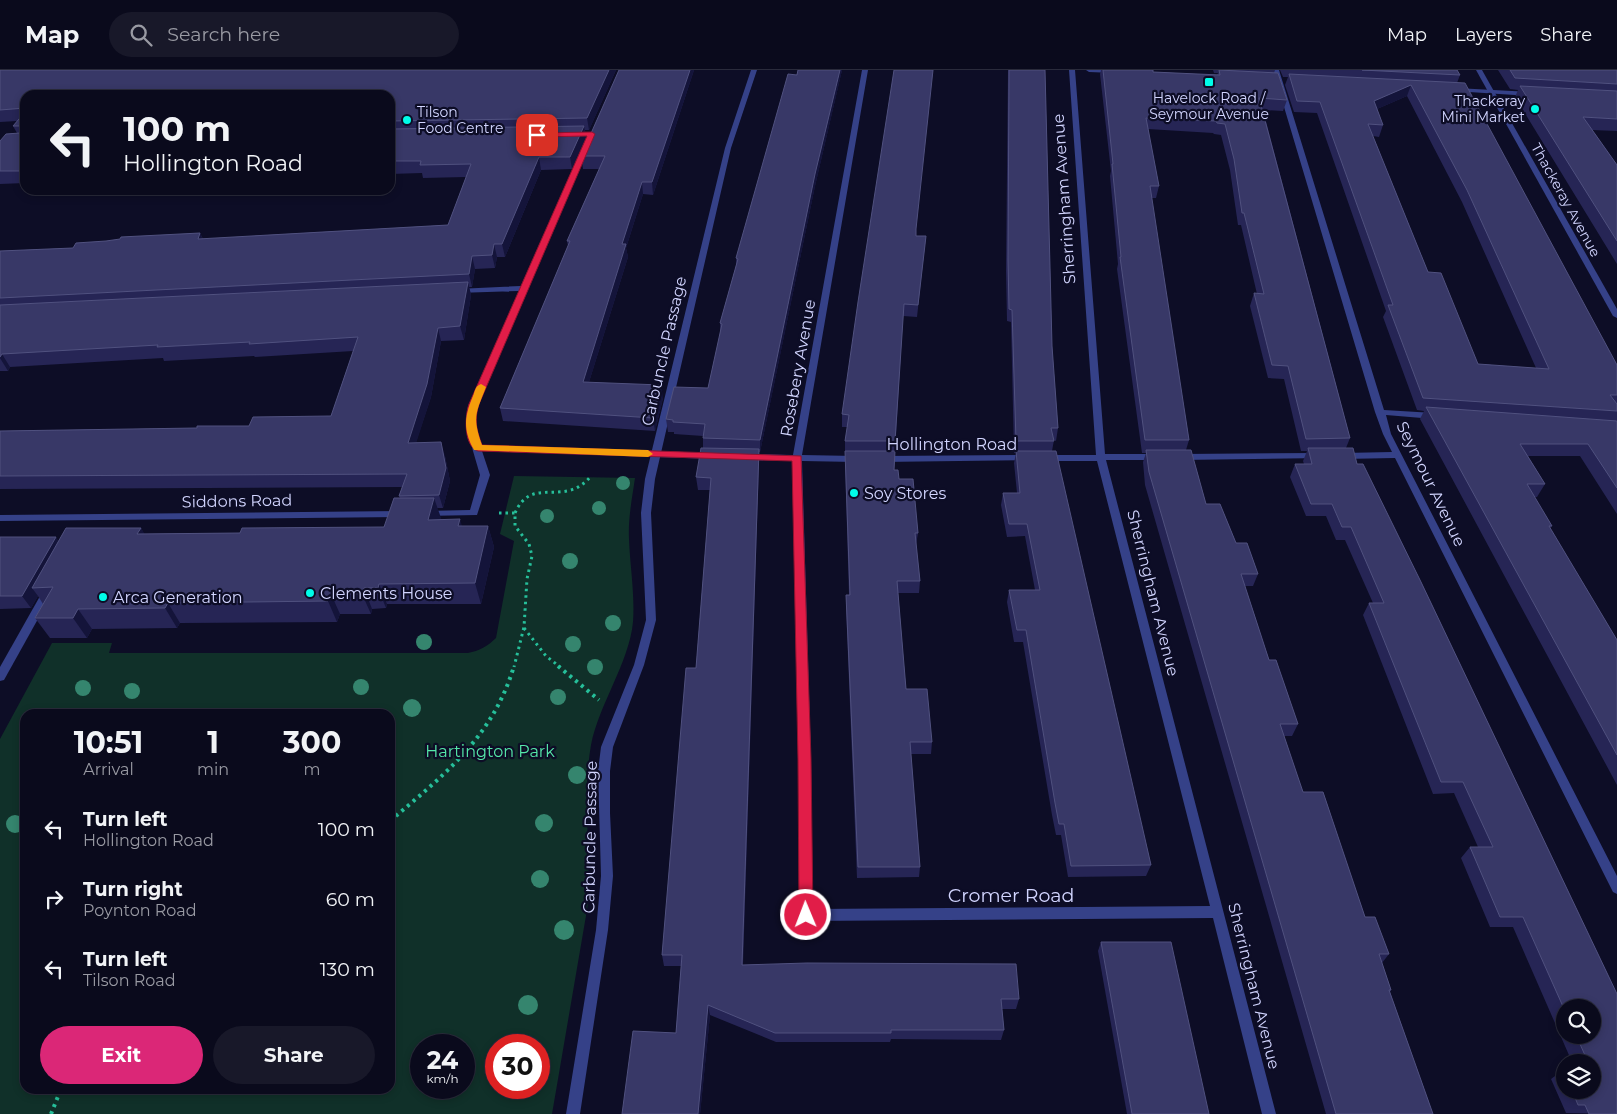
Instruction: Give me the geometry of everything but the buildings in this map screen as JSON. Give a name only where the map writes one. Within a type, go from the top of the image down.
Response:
[{"type":"street","name":"Carbuncle Passage","points":[[573,1114],[602,930],[607,876],[604,771],[612,731],[639,665],[651,620],[646,513],[650,479],[728,148],[754,70]]},
{"type":"street","name":"Rosebery Avenue","points":[[806,915],[805,759],[797,458],[865,70]]},
{"type":"street","name":"Sherringham Avenue","points":[[1072,70],[1101,458],[1269,1114]]},
{"type":"street","points":[[1090,70],[1125,72]]},
{"type":"street","name":"Seymour Avenue","points":[[1276,70],[1379,412],[1397,455],[1617,888]]},
{"type":"street","name":"Thackeray Avenue","points":[[1479,70],[1617,316]]},
{"type":"street","points":[[1270,80],[1289,81]]},
{"type":"street","points":[[1453,90],[1536,95]]},
{"type":"street","points":[[474,513],[485,475],[470,427],[470,416],[592,134]]},
{"type":"street","points":[[444,292],[524,288]]},
{"type":"street","points":[[1379,412],[1448,417]]},
{"type":"street","name":"Hollington Road","points":[[478,448],[870,459],[1397,455]]},
{"type":"street","name":"Siddons Road","points":[[0,518],[88,521],[474,513]]},
{"type":"street","points":[[0,677],[52,584]]},
{"type":"street","name":"Cromer Road","points":[[806,915],[1216,912]]},
{"type":"path","points":[[395,816],[462,756],[491,721],[512,675],[524,628],[527,609],[527,581],[532,555],[530,544],[517,531],[513,522],[517,506],[522,498],[529,495],[544,492],[576,491],[587,483],[591,477],[598,452]]},
{"type":"path","points":[[474,513],[515,513]]},
{"type":"path","points":[[524,628],[546,656],[568,676],[601,702],[622,707]]},
{"type":"path","points":[[51,1114],[59,1094]]},
{"type":"green space","name":"Hartington Park","points":[[514,476],[635,478],[630,508],[629,531],[633,622],[626,653],[600,714],[591,745],[587,784],[588,904],[552,1114],[0,1114],[0,739],[52,643],[112,643],[109,653],[468,653],[483,648],[496,638],[514,541],[500,534]]},
{"type":"slow traffic","points":[[481,387],[470,416],[470,427],[478,448],[648,454]]},
{"type":"place","name":"Havelock Road / Seymour Avenue","points":[[1209,82]]},
{"type":"place","name":"Thackeray Mini Market","points":[[1535,109]]},
{"type":"place","name":"Tilson Food Centre","points":[[407,120]]},
{"type":"place","name":"Soy Stores","points":[[854,493]]},
{"type":"place","name":"Clements House","points":[[310,593]]},
{"type":"place","name":"Arca Generation","points":[[103,597]]},
{"type":"route","points":[[537,135],[592,134],[474,404],[470,416],[470,427],[478,448],[797,458],[805,759],[806,915]]}]
